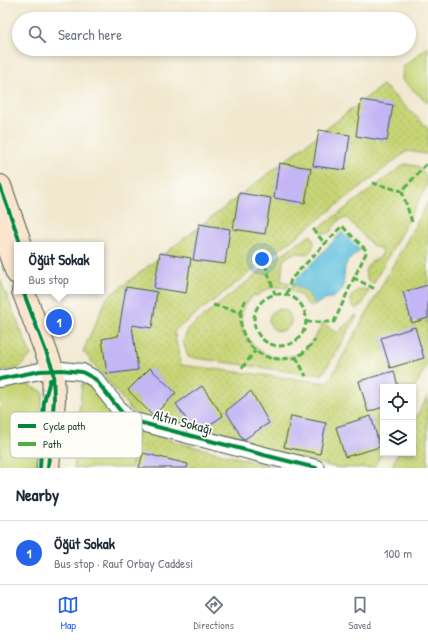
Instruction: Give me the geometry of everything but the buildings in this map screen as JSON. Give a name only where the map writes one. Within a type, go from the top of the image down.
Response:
[{"type":"street","points":[[0,186],[20,242]]},
{"type":"street","points":[[0,227],[14,266]]},
{"type":"street","points":[[24,294],[58,370],[53,412]]},
{"type":"street","points":[[39,294],[56,344],[58,370],[64,400],[63,412]]},
{"type":"street","name":"Altın Sokağı","points":[[0,379],[40,371],[58,370],[82,372],[95,379],[121,412]]},
{"type":"street","name":"Altın Sokağı","points":[[142,423],[316,468]]},
{"type":"street","points":[[48,468],[49,458]]},
{"type":"street","points":[[59,468],[60,458]]},
{"type":"green space","points":[[428,47],[428,103],[402,80],[403,67]]},
{"type":"green space","points":[[383,85],[428,128],[428,153],[407,151],[174,331],[181,365],[328,383],[428,202],[428,362],[416,385],[380,384],[380,456],[374,468],[338,468],[142,418],[142,412],[133,412],[83,351],[107,298]]},
{"type":"green space","points":[[405,164],[418,166],[425,174],[427,186],[373,284],[368,281],[365,271],[370,263],[381,256],[381,249],[372,245],[347,218],[340,219],[329,233],[323,233],[318,229]]},
{"type":"green space","points":[[311,235],[314,242],[313,247],[307,254],[294,253],[283,261],[281,281],[290,283],[287,288],[271,288],[257,296],[254,295],[244,308],[242,313],[242,321],[246,336],[257,349],[280,358],[302,352],[323,323],[337,333],[356,315],[357,316],[323,374],[306,374],[188,357],[183,342],[188,329],[283,253]]},
{"type":"green space","points":[[0,279],[31,355],[19,368],[0,371]]},
{"type":"green space","points":[[292,284],[306,292],[311,297],[315,305],[310,307],[301,296],[291,290]]},
{"type":"green space","points":[[364,289],[369,291],[363,303],[356,309],[351,302],[352,296],[356,292]]},
{"type":"green space","points":[[280,309],[284,310],[290,316],[290,324],[284,330],[280,331],[276,330],[270,324],[269,320],[270,316],[276,310]]},
{"type":"green space","points":[[11,382],[24,383],[43,392],[41,412],[10,412],[10,458],[37,458],[36,468],[0,468],[0,385]]},
{"type":"green space","points":[[82,384],[87,384],[112,412],[79,412]]},
{"type":"green space","points":[[428,395],[428,467],[391,468],[397,456],[416,456],[416,418]]},
{"type":"green space","points":[[142,431],[180,443],[278,468],[131,468],[133,458],[142,458]]},
{"type":"green space","points":[[75,458],[133,458],[131,468],[74,468]]},
{"type":"water","points":[[342,232],[360,250],[348,261],[345,266],[343,289],[333,298],[327,298],[315,305],[311,297],[306,292],[292,284]]},
{"type":"marked path","points":[[412,222],[402,191],[428,162]]},
{"type":"marked path","points":[[372,183],[402,191]]},
{"type":"marked path","points":[[287,294],[291,279],[342,226],[367,251],[354,278],[375,289]]},
{"type":"marked path","points":[[313,229],[325,244]]},
{"type":"marked path","points":[[265,264],[275,294]]},
{"type":"marked path","points":[[306,322],[334,322],[354,278]]},
{"type":"marked path","points":[[275,294],[285,294],[294,298],[302,306],[306,315],[306,320],[306,325],[302,334],[294,342],[285,346],[275,346],[266,342],[258,334],[254,325],[254,315],[258,306],[266,298],[275,294]]},
{"type":"marked path","points":[[213,305],[241,312],[246,298]]},
{"type":"marked path","points":[[241,312],[242,331],[245,338],[254,349],[267,357],[274,359],[295,358],[315,340]]},
{"type":"marked path","points":[[242,368],[255,351]]},
{"type":"marked path","points":[[296,357],[306,376]]},
{"type":"cycle path","points":[[0,186],[20,242]]},
{"type":"cycle path","points":[[24,294],[53,370],[53,412]]},
{"type":"cycle path","points":[[0,379],[40,371],[62,370],[82,372],[95,379],[121,412]]},
{"type":"cycle path","points":[[43,412],[44,402],[50,380]]},
{"type":"cycle path","points":[[142,423],[316,468]]},
{"type":"cycle path","points":[[40,468],[41,458]]},
{"type":"cycle path","points":[[48,468],[49,458]]},
{"type":"place","name":"Öğüt Sokak","points":[[59,322]]}]
